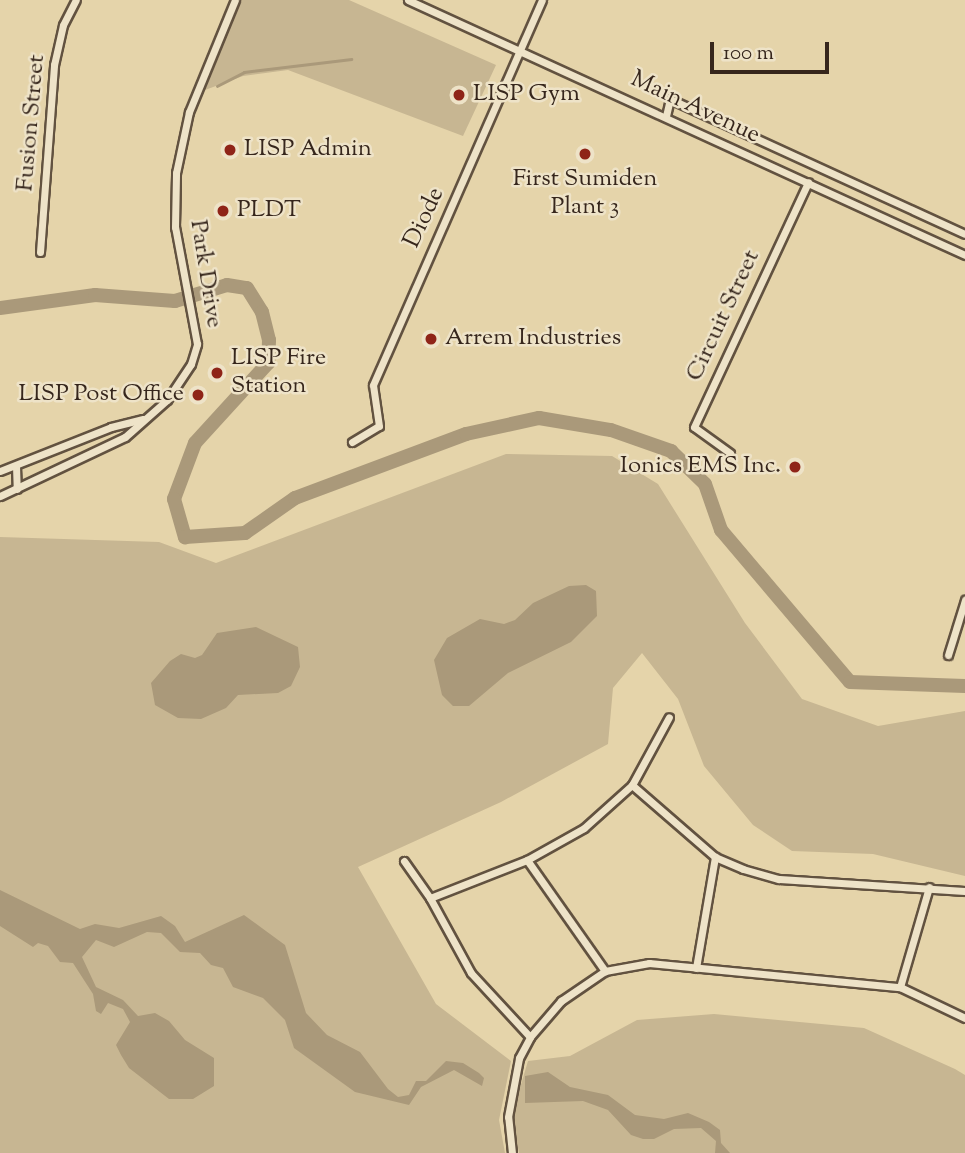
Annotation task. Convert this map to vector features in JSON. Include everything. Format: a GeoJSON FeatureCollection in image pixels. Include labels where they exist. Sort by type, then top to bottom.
{"type":"FeatureCollection","features":[{"type":"Feature","properties":{"kind":"street","name":"Fusion Street"},"geometry":{"type":"LineString","coordinates":[[40,252],[54,65],[63,25],[76,0]]}},
{"type":"Feature","properties":{"kind":"street","name":"Park Drive"},"geometry":{"type":"LineString","coordinates":[[0,496],[103,449],[167,400],[191,364],[197,344],[175,226],[179,150],[207,63],[235,0]]}},
{"type":"Feature","properties":{"kind":"street","name":"Main Avenue"},"geometry":{"type":"LineString","coordinates":[[408,0],[519,48],[965,255]]}},
{"type":"Feature","properties":{"kind":"street","name":"Diode"},"geometry":{"type":"LineString","coordinates":[[352,442],[379,426],[373,385],[542,0]]}},
{"type":"Feature","properties":{"kind":"street"},"geometry":{"type":"LineString","coordinates":[[666,116],[670,99],[965,234]]}},
{"type":"Feature","properties":{"kind":"street","name":"Circuit Street"},"geometry":{"type":"LineString","coordinates":[[730,453],[694,427],[808,182]]}},
{"type":"Feature","properties":{"kind":"street","name":"Park Drive"},"geometry":{"type":"LineString","coordinates":[[0,471],[111,427],[144,419]]}},
{"type":"Feature","properties":{"kind":"street"},"geometry":{"type":"LineString","coordinates":[[16,466],[17,489]]}},
{"type":"Feature","properties":{"kind":"street"},"geometry":{"type":"LineString","coordinates":[[948,655],[965,600]]}},
{"type":"Feature","properties":{"kind":"street"},"geometry":{"type":"LineString","coordinates":[[430,898],[527,860],[584,828],[632,785],[669,717]]}},
{"type":"Feature","properties":{"kind":"street"},"geometry":{"type":"LineString","coordinates":[[632,785],[715,857],[779,879],[965,891]]}},
{"type":"Feature","properties":{"kind":"street"},"geometry":{"type":"LineString","coordinates":[[696,968],[715,857]]}},
{"type":"Feature","properties":{"kind":"street"},"geometry":{"type":"LineString","coordinates":[[527,860],[604,971]]}},
{"type":"Feature","properties":{"kind":"street"},"geometry":{"type":"LineString","coordinates":[[404,861],[430,898],[471,973],[530,1037]]}},
{"type":"Feature","properties":{"kind":"street"},"geometry":{"type":"LineString","coordinates":[[900,987],[929,887]]}},
{"type":"Feature","properties":{"kind":"street"},"geometry":{"type":"LineString","coordinates":[[512,1153],[508,1136],[511,1086],[530,1037],[561,1001],[604,971],[649,963],[900,987],[965,1018]]}},
{"type":"Feature","properties":{"kind":"shaded area"},"geometry":{"type":"Polygon","coordinates":[[[241,0],[349,0],[496,65],[463,136],[288,70],[243,76],[205,90],[241,0]]]}},
{"type":"Feature","properties":{"kind":"shaded area"},"geometry":{"type":"Polygon","coordinates":[[[506,454],[612,456],[658,484],[745,623],[802,699],[878,726],[965,711],[965,876],[873,854],[792,851],[753,825],[704,766],[678,699],[642,653],[613,688],[608,744],[501,802],[358,867],[436,1004],[511,1061],[499,1120],[505,1153],[0,1153],[0,537],[159,542],[216,563],[506,454]]]}},
{"type":"Feature","properties":{"kind":"shaded area"},"geometry":{"type":"Polygon","coordinates":[[[586,585],[596,591],[597,616],[571,642],[508,673],[469,706],[453,706],[442,695],[434,660],[447,638],[480,619],[504,624],[515,620],[533,603],[569,586],[586,585]]]}},
{"type":"Feature","properties":{"kind":"shaded area"},"geometry":{"type":"Polygon","coordinates":[[[256,627],[298,647],[300,667],[291,686],[278,693],[238,695],[226,708],[201,719],[178,718],[155,705],[151,683],[170,661],[181,654],[195,658],[202,655],[217,633],[256,627]]]}},
{"type":"Feature","properties":{"kind":"shaded area"},"geometry":{"type":"Polygon","coordinates":[[[0,890],[80,929],[95,924],[119,928],[161,916],[175,926],[185,942],[244,915],[285,945],[306,1013],[327,1035],[360,1052],[388,1089],[398,1097],[409,1095],[416,1081],[426,1081],[446,1061],[463,1063],[479,1073],[484,1078],[482,1086],[454,1070],[421,1087],[409,1105],[355,1092],[294,1048],[285,1020],[263,998],[233,987],[223,968],[211,965],[200,953],[180,952],[161,933],[147,932],[114,947],[96,940],[82,957],[96,987],[123,1000],[138,1016],[155,1013],[169,1021],[185,1040],[214,1058],[214,1086],[193,1099],[169,1099],[129,1068],[121,1055],[116,1045],[130,1022],[123,1009],[108,1003],[101,1014],[96,1011],[93,994],[73,963],[60,962],[48,946],[38,943],[33,947],[0,926],[0,890]]]}},
{"type":"Feature","properties":{"kind":"shaded area"},"geometry":{"type":"Polygon","coordinates":[[[714,1014],[864,1028],[955,1069],[965,1075],[965,1153],[519,1153],[512,1115],[528,1061],[570,1056],[637,1020],[714,1014]]]}},
{"type":"Feature","properties":{"kind":"shaded area"},"geometry":{"type":"Polygon","coordinates":[[[548,1072],[570,1087],[608,1095],[635,1115],[664,1119],[688,1113],[709,1122],[720,1130],[721,1143],[730,1153],[715,1153],[716,1141],[701,1128],[674,1129],[654,1139],[643,1139],[631,1135],[608,1110],[583,1101],[525,1103],[525,1076],[548,1072]]]}},
{"type":"Feature","properties":{"kind":"waterway"},"geometry":{"type":"LineString","coordinates":[[217,86],[244,72],[351,59]]}},
{"type":"Feature","properties":{"kind":"waterway"},"geometry":{"type":"LineString","coordinates":[[0,308],[95,295],[175,301],[227,285],[247,288],[262,312],[269,340],[268,363],[195,443],[174,499],[185,537],[245,533],[295,498],[466,434],[539,418],[611,430],[671,451],[705,484],[721,530],[850,682],[965,686]]}},
{"type":"Feature","properties":{"kind":"place","name":"LISP Gym"},"geometry":{"type":"Point","coordinates":[459,95]}},
{"type":"Feature","properties":{"kind":"place","name":"LISP Admin"},"geometry":{"type":"Point","coordinates":[230,150]}},
{"type":"Feature","properties":{"kind":"place","name":"First Sumiden Plant 3"},"geometry":{"type":"Point","coordinates":[585,154]}},
{"type":"Feature","properties":{"kind":"place","name":"PLDT"},"geometry":{"type":"Point","coordinates":[223,211]}},
{"type":"Feature","properties":{"kind":"place","name":"Arrem Industries"},"geometry":{"type":"Point","coordinates":[431,339]}},
{"type":"Feature","properties":{"kind":"place","name":"LISP Fire Station"},"geometry":{"type":"Point","coordinates":[217,373]}},
{"type":"Feature","properties":{"kind":"place","name":"LISP Post Office"},"geometry":{"type":"Point","coordinates":[198,395]}},
{"type":"Feature","properties":{"kind":"place","name":"Ionics EMS Inc."},"geometry":{"type":"Point","coordinates":[795,467]}}]}
